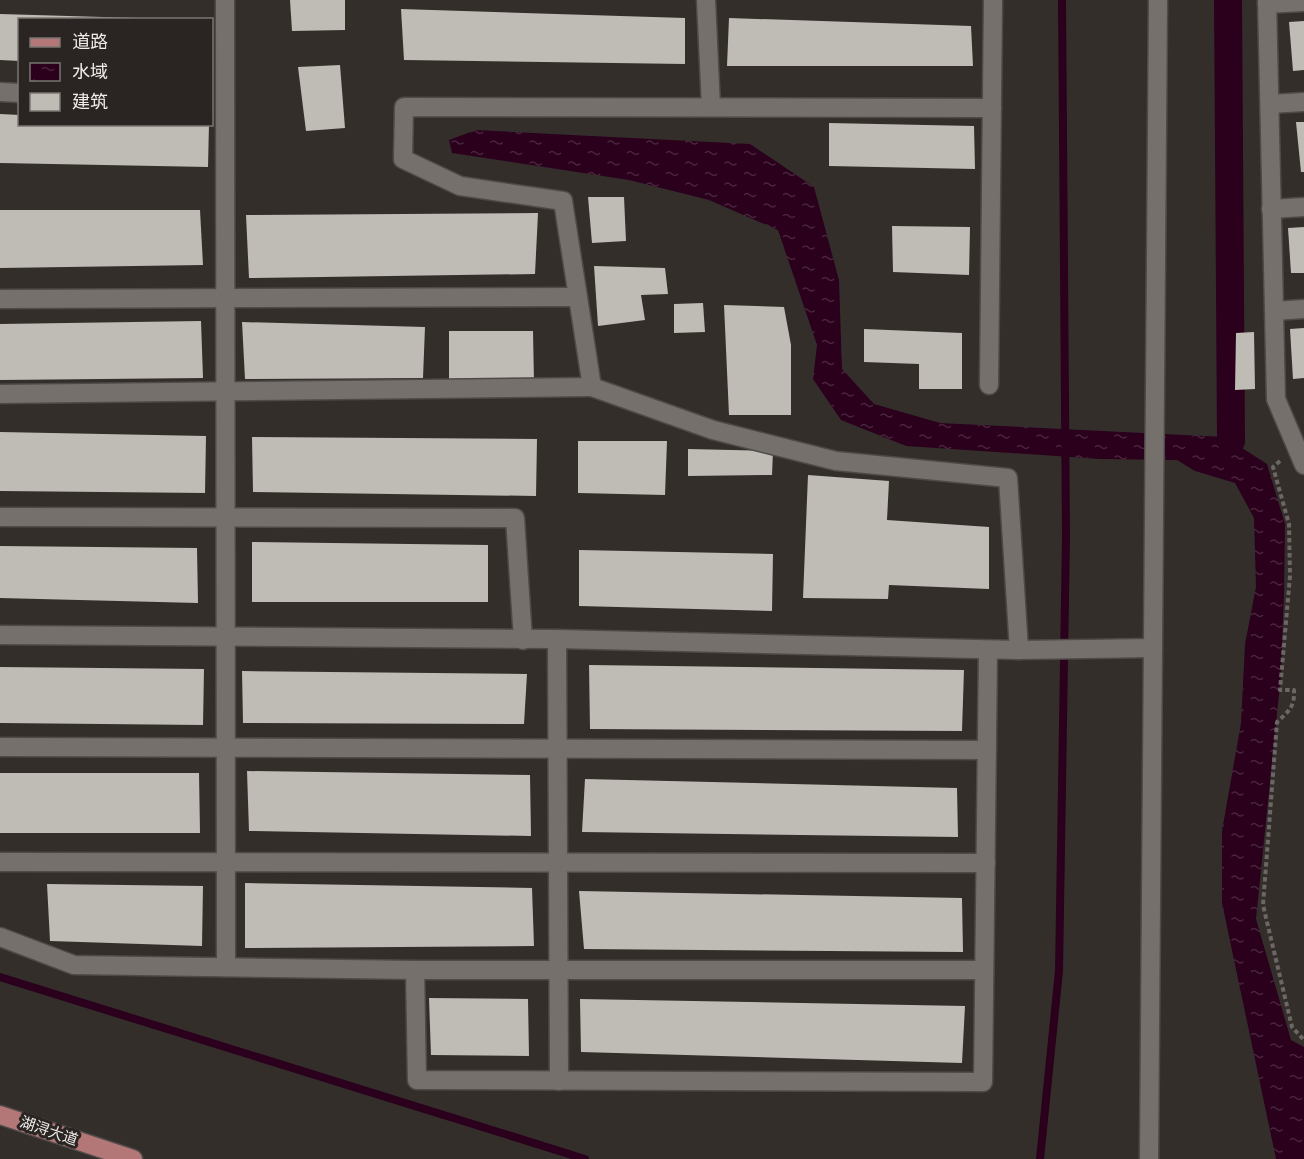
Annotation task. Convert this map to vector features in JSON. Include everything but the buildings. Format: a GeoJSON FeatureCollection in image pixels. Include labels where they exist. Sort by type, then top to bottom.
{"type":"FeatureCollection","features":[{"type":"Feature","properties":{"kind":"main road","name":"湖浔大道"},"geometry":{"type":"LineString","coordinates":[[0,1115],[133,1159]]}},
{"type":"Feature","properties":{"kind":"street"},"geometry":{"type":"LineString","coordinates":[[225,0],[218,88],[225,298],[226,968]]}},
{"type":"Feature","properties":{"kind":"street"},"geometry":{"type":"LineString","coordinates":[[706,0],[711,107]]}},
{"type":"Feature","properties":{"kind":"street"},"geometry":{"type":"LineString","coordinates":[[989,386],[993,0]]}},
{"type":"Feature","properties":{"kind":"street"},"geometry":{"type":"LineString","coordinates":[[1149,1159],[1158,0]]}},
{"type":"Feature","properties":{"kind":"street"},"geometry":{"type":"LineString","coordinates":[[1304,2],[1267,2],[1276,399],[1304,465]]}},
{"type":"Feature","properties":{"kind":"street"},"geometry":{"type":"LineString","coordinates":[[0,92],[18,93]]}},
{"type":"Feature","properties":{"kind":"street"},"geometry":{"type":"LineString","coordinates":[[1270,104],[1304,102]]}},
{"type":"Feature","properties":{"kind":"street"},"geometry":{"type":"LineString","coordinates":[[592,387],[563,201],[460,186],[403,159],[404,107],[992,108]]}},
{"type":"Feature","properties":{"kind":"street"},"geometry":{"type":"LineString","coordinates":[[1272,209],[1304,207]]}},
{"type":"Feature","properties":{"kind":"street"},"geometry":{"type":"LineString","coordinates":[[0,299],[578,297]]}},
{"type":"Feature","properties":{"kind":"street"},"geometry":{"type":"LineString","coordinates":[[1274,311],[1304,309]]}},
{"type":"Feature","properties":{"kind":"street"},"geometry":{"type":"LineString","coordinates":[[0,394],[592,387],[713,430],[836,461],[1008,478],[1019,650]]}},
{"type":"Feature","properties":{"kind":"street"},"geometry":{"type":"LineString","coordinates":[[1285,422],[1304,420]]}},
{"type":"Feature","properties":{"kind":"street"},"geometry":{"type":"LineString","coordinates":[[0,517],[515,518],[523,639]]}},
{"type":"Feature","properties":{"kind":"street"},"geometry":{"type":"LineString","coordinates":[[0,635],[557,639],[988,650],[1153,648]]}},
{"type":"Feature","properties":{"kind":"street"},"geometry":{"type":"LineString","coordinates":[[557,639],[559,1081]]}},
{"type":"Feature","properties":{"kind":"street"},"geometry":{"type":"LineString","coordinates":[[415,970],[417,1080],[983,1082],[988,650]]}},
{"type":"Feature","properties":{"kind":"street"},"geometry":{"type":"LineString","coordinates":[[0,747],[987,750]]}},
{"type":"Feature","properties":{"kind":"street"},"geometry":{"type":"LineString","coordinates":[[0,862],[986,863]]}},
{"type":"Feature","properties":{"kind":"street"},"geometry":{"type":"LineString","coordinates":[[0,937],[74,965],[415,970],[984,970]]}},
{"type":"Feature","properties":{"kind":"path"},"geometry":{"type":"LineString","coordinates":[[1287,456],[1273,467],[1289,524],[1290,576],[1280,690],[1294,690],[1294,697],[1292,710],[1277,722],[1263,905],[1292,1027],[1304,1040]]}},
{"type":"Feature","properties":{"kind":"water"},"geometry":{"type":"Polygon","coordinates":[[[476,130],[750,144],[814,187],[839,280],[842,369],[874,404],[940,423],[1225,437],[1267,464],[1285,524],[1284,594],[1281,675],[1256,919],[1291,1040],[1304,1047],[1304,1159],[1276,1159],[1222,903],[1222,831],[1241,723],[1245,644],[1256,587],[1254,518],[1235,483],[1195,471],[1177,460],[1100,459],[906,446],[841,420],[813,379],[817,345],[778,230],[709,200],[629,180],[452,153],[449,140],[476,130]]]}},
{"type":"Feature","properties":{"kind":"waterway"},"geometry":{"type":"LineString","coordinates":[[1040,1159],[1059,971],[1066,537],[1062,0]]}},
{"type":"Feature","properties":{"kind":"waterway"},"geometry":{"type":"LineString","coordinates":[[1228,0],[1231,441]]}},
{"type":"Feature","properties":{"kind":"waterway"},"geometry":{"type":"LineString","coordinates":[[0,977],[585,1159]]}}]}
